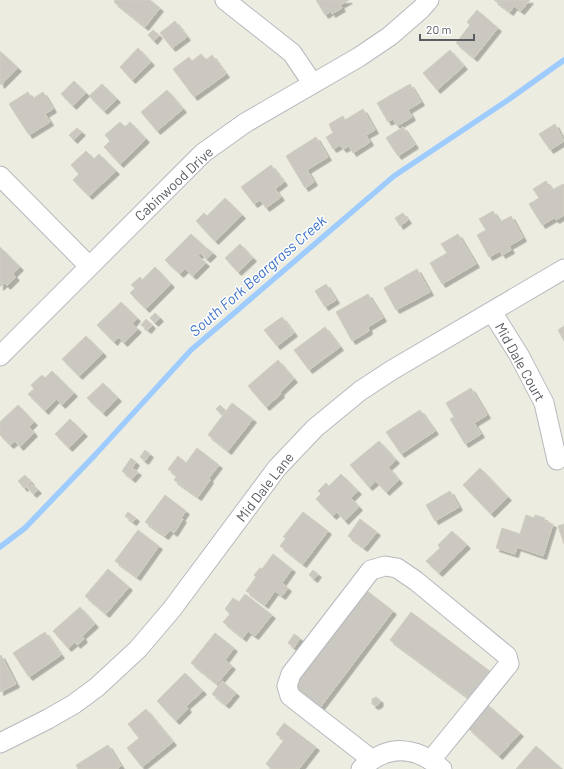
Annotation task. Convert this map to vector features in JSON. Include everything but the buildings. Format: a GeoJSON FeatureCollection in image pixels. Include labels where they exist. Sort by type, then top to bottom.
{"type":"FeatureCollection","features":[{"type":"Feature","properties":{"kind":"street"},"geometry":{"type":"LineString","coordinates":[[226,0],[292,53],[313,84]]}},
{"type":"Feature","properties":{"kind":"street","name":"Cabinwood Drive"},"geometry":{"type":"LineString","coordinates":[[0,356],[203,153],[245,123],[359,57],[390,36],[429,0]]}},
{"type":"Feature","properties":{"kind":"street"},"geometry":{"type":"LineString","coordinates":[[0,176],[89,266]]}},
{"type":"Feature","properties":{"kind":"street","name":"Mid Dale Lane"},"geometry":{"type":"LineString","coordinates":[[0,742],[48,719],[74,704],[96,687],[138,649],[172,608],[277,468],[314,428],[360,391],[392,370],[564,269]]}},
{"type":"Feature","properties":{"kind":"street","name":"Mid Dale Court"},"geometry":{"type":"LineString","coordinates":[[492,312],[520,355],[544,403],[557,460]]}},
{"type":"Feature","properties":{"kind":"street"},"geometry":{"type":"LineString","coordinates":[[386,566],[397,568],[416,581],[507,656],[509,664],[437,764],[423,755],[399,750],[382,754],[366,764],[290,696],[287,686],[291,674],[371,570],[386,566]]}},
{"type":"Feature","properties":{"kind":"waterway","name":"South Fork Beargrass Creek"},"geometry":{"type":"LineString","coordinates":[[0,547],[25,528],[95,455],[191,350],[394,176],[508,100],[564,60]]}}]}
